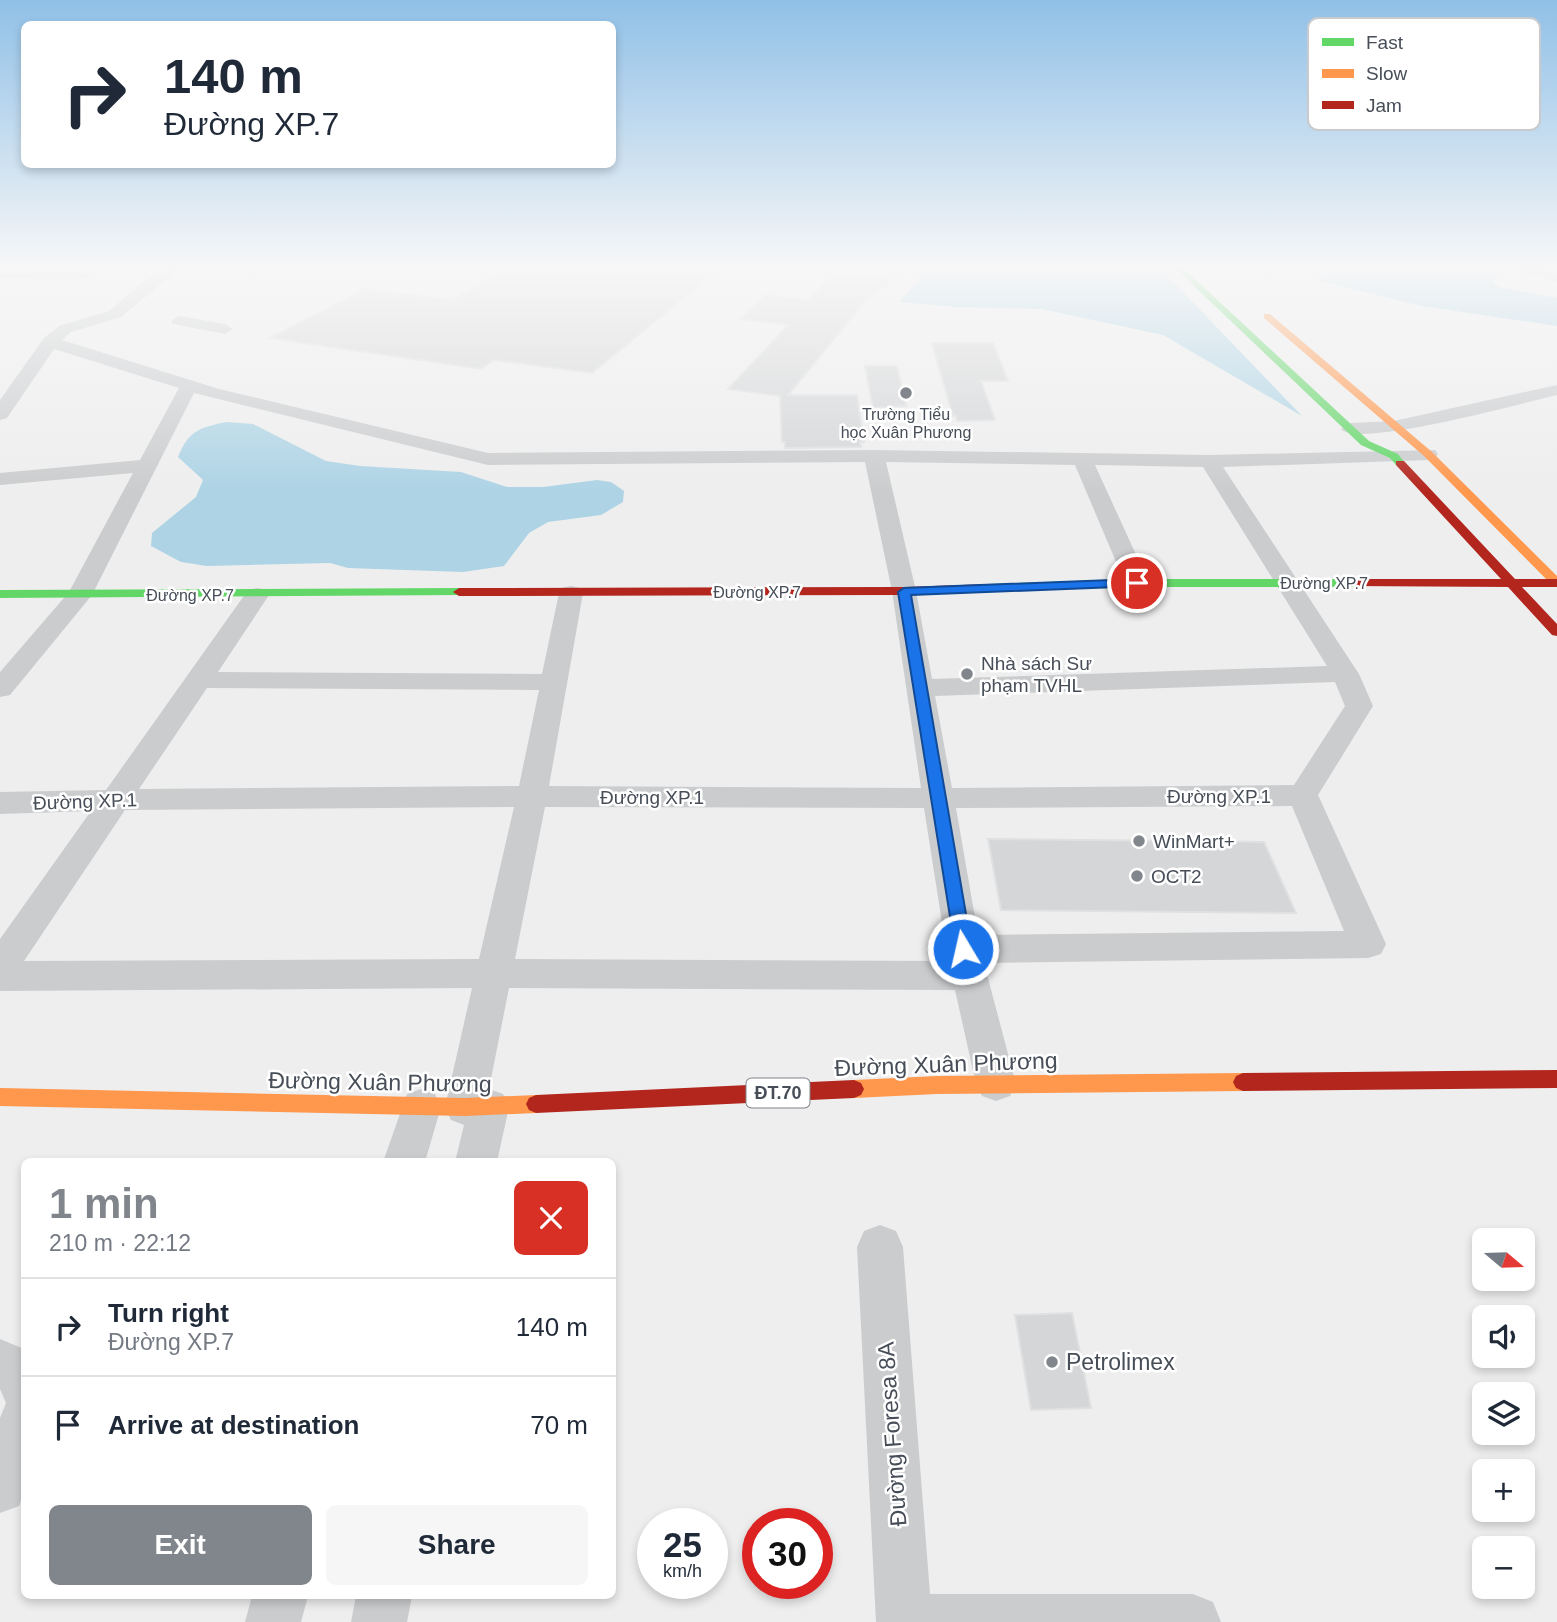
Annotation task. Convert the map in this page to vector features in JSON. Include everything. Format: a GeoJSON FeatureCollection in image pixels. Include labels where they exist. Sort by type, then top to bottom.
{"type":"FeatureCollection","features":[{"type":"Feature","properties":{"kind":"street"},"geometry":{"type":"LineString","coordinates":[[0,414],[50,342],[189,386],[488,459],[874,456],[1209,461],[1428,454]]}},
{"type":"Feature","properties":{"kind":"street"},"geometry":{"type":"LineString","coordinates":[[1258,342],[1365,443],[1394,456],[1557,632]]}},
{"type":"Feature","properties":{"kind":"street"},"geometry":{"type":"LineString","coordinates":[[1296,342],[1428,454],[1557,583]]}},
{"type":"Feature","properties":{"kind":"street"},"geometry":{"type":"LineString","coordinates":[[0,690],[80,596],[189,386]]}},
{"type":"Feature","properties":{"kind":"street"},"geometry":{"type":"LineString","coordinates":[[1351,429],[1394,427],[1557,390]]}},
{"type":"Feature","properties":{"kind":"street"},"geometry":{"type":"LineString","coordinates":[[874,456],[904,592],[966,963],[996,1084]]}},
{"type":"Feature","properties":{"kind":"street"},"geometry":{"type":"LineString","coordinates":[[1083,461],[1137,583]]}},
{"type":"Feature","properties":{"kind":"street"},"geometry":{"type":"LineString","coordinates":[[0,976],[495,973],[966,963],[1368,944],[1303,795],[1359,706],[1345,674],[1209,461]]}},
{"type":"Feature","properties":{"kind":"street"},"geometry":{"type":"LineString","coordinates":[[0,479],[148,466]]}},
{"type":"Feature","properties":{"kind":"street","name":"Đường XP.7"},"geometry":{"type":"LineString","coordinates":[[0,594],[80,596],[904,592],[1137,583],[1557,583]]}},
{"type":"Feature","properties":{"kind":"street"},"geometry":{"type":"LineString","coordinates":[[476,1158],[477,1107],[495,973],[571,593]]}},
{"type":"Feature","properties":{"kind":"street"},"geometry":{"type":"LineString","coordinates":[[0,967],[257,595]]}},
{"type":"Feature","properties":{"kind":"street"},"geometry":{"type":"LineString","coordinates":[[920,688],[1345,674]]}},
{"type":"Feature","properties":{"kind":"street"},"geometry":{"type":"LineString","coordinates":[[198,680],[554,682]]}},
{"type":"Feature","properties":{"kind":"street","name":"Đường XP.1"},"geometry":{"type":"LineString","coordinates":[[0,803],[116,799],[1303,795]]}},
{"type":"Feature","properties":{"kind":"street","name":"Đường Xuân Phương"},"geometry":{"type":"LineString","coordinates":[[0,1097],[477,1107],[996,1084],[1557,1079]]}},
{"type":"Feature","properties":{"kind":"street"},"geometry":{"type":"LineString","coordinates":[[405,1158],[421,1107]]}},
{"type":"Feature","properties":{"kind":"street","name":"Đường Foresa 8A"},"geometry":{"type":"LineString","coordinates":[[880,1247],[904,1622]]}},
{"type":"Feature","properties":{"kind":"street"},"geometry":{"type":"LineString","coordinates":[[0,1363],[21,1374]]}},
{"type":"Feature","properties":{"kind":"street"},"geometry":{"type":"LineString","coordinates":[[0,1487],[21,1441]]}},
{"type":"Feature","properties":{"kind":"street"},"geometry":{"type":"LineString","coordinates":[[273,1622],[279,1599]]}},
{"type":"Feature","properties":{"kind":"street"},"geometry":{"type":"LineString","coordinates":[[379,1622],[383,1599]]}},
{"type":"Feature","properties":{"kind":"street"},"geometry":{"type":"LineString","coordinates":[[930,1622],[1193,1622]]}},
{"type":"Feature","properties":{"kind":"water"},"geometry":{"type":"Polygon","coordinates":[[[1174,342],[1231,342],[1302,416],[1174,342]]]}},
{"type":"Feature","properties":{"kind":"water"},"geometry":{"type":"Polygon","coordinates":[[[226,422],[253,424],[326,461],[360,466],[461,472],[507,487],[543,487],[597,480],[611,482],[624,491],[623,502],[601,515],[548,522],[529,533],[504,566],[463,572],[348,568],[330,563],[207,566],[181,562],[151,546],[152,533],[196,497],[203,480],[178,457],[186,441],[202,429],[226,422]]]}},
{"type":"Feature","properties":{"kind":"building"},"geometry":{"type":"Polygon","coordinates":[[[295,342],[631,342],[592,373],[494,360],[481,369],[295,342]]]}},
{"type":"Feature","properties":{"kind":"building"},"geometry":{"type":"Polygon","coordinates":[[[772,342],[832,342],[788,395],[857,395],[864,442],[860,442],[861,447],[785,448],[785,442],[782,442],[780,396],[728,389],[772,342]]]}},
{"type":"Feature","properties":{"kind":"building"},"geometry":{"type":"Polygon","coordinates":[[[932,343],[993,343],[1008,381],[981,381],[995,420],[957,421],[956,416],[953,416],[932,343]]]}},
{"type":"Feature","properties":{"kind":"building"},"geometry":{"type":"Polygon","coordinates":[[[865,366],[897,366],[906,406],[873,408],[865,366]]]}},
{"type":"Feature","properties":{"kind":"building","name":"OCT2"},"geometry":{"type":"Polygon","coordinates":[[[988,839],[1264,842],[1296,913],[1001,910],[988,839]]]}},
{"type":"Feature","properties":{"kind":"building","name":"Petrolimex"},"geometry":{"type":"Polygon","coordinates":[[[1072,1313],[1091,1408],[1031,1410],[1015,1315],[1072,1313]]]}},
{"type":"Feature","properties":{"kind":"traffic: fast"},"geometry":{"type":"LineString","coordinates":[[1257,342],[1365,443],[1394,456],[1400,463]]}},
{"type":"Feature","properties":{"kind":"traffic: fast"},"geometry":{"type":"LineString","coordinates":[[989,588],[1137,583],[1354,583]]}},
{"type":"Feature","properties":{"kind":"traffic: fast"},"geometry":{"type":"LineString","coordinates":[[0,594],[459,592]]}},
{"type":"Feature","properties":{"kind":"traffic: slow"},"geometry":{"type":"LineString","coordinates":[[1297,342],[1428,454],[1557,583]]}},
{"type":"Feature","properties":{"kind":"traffic: slow"},"geometry":{"type":"LineString","coordinates":[[854,1089],[937,1085],[1243,1082]]}},
{"type":"Feature","properties":{"kind":"traffic: slow"},"geometry":{"type":"LineString","coordinates":[[0,1097],[465,1107],[536,1104]]}},
{"type":"Feature","properties":{"kind":"traffic: jam"},"geometry":{"type":"LineString","coordinates":[[1400,463],[1557,632]]}},
{"type":"Feature","properties":{"kind":"traffic: jam"},"geometry":{"type":"LineString","coordinates":[[1354,583],[1557,583]]}},
{"type":"Feature","properties":{"kind":"traffic: jam"},"geometry":{"type":"LineString","coordinates":[[459,592],[904,591],[989,588]]}},
{"type":"Feature","properties":{"kind":"traffic: jam"},"geometry":{"type":"LineString","coordinates":[[1243,1082],[1557,1079]]}},
{"type":"Feature","properties":{"kind":"traffic: jam"},"geometry":{"type":"LineString","coordinates":[[536,1104],[854,1089]]}},
{"type":"Feature","properties":{"kind":"place","name":"Trường Tiểu học Xuân Phương"},"geometry":{"type":"Point","coordinates":[906,393]}},
{"type":"Feature","properties":{"kind":"place","name":"Nhà sách Sư phạm TVHL"},"geometry":{"type":"Point","coordinates":[967,674]}},
{"type":"Feature","properties":{"kind":"place","name":"WinMart+"},"geometry":{"type":"Point","coordinates":[1139,841]}},
{"type":"Feature","properties":{"kind":"place","name":"OCT2"},"geometry":{"type":"Point","coordinates":[1137,876]}},
{"type":"Feature","properties":{"kind":"place","name":"Petrolimex"},"geometry":{"type":"Point","coordinates":[1052,1362]}},
{"type":"Feature","properties":{"kind":"route"},"geometry":{"type":"LineString","coordinates":[[963,949],[904,592],[1137,583]]}}]}
